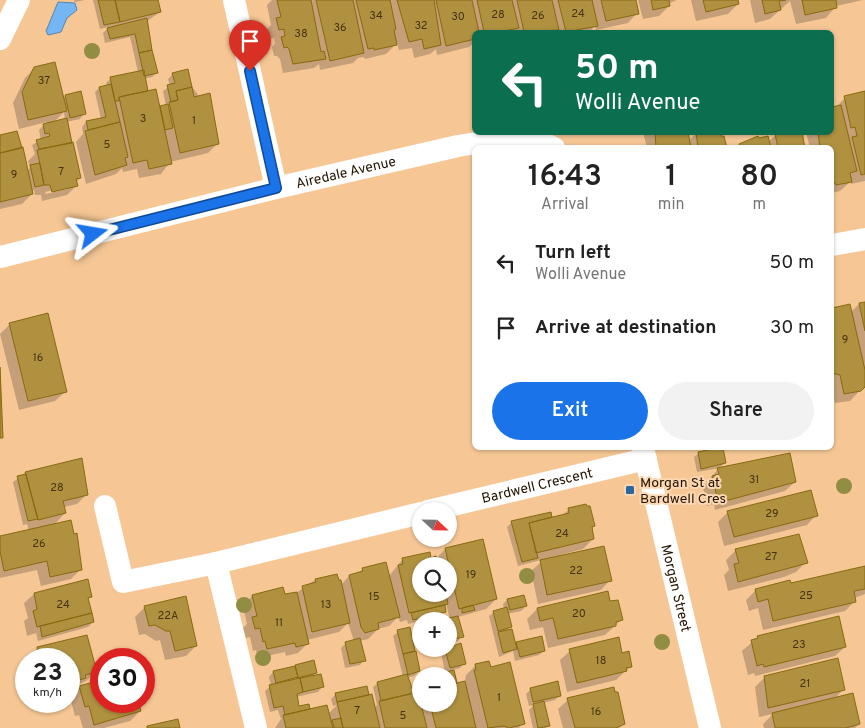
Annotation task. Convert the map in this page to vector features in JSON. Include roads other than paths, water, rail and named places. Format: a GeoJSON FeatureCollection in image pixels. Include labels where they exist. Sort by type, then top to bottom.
{"type":"FeatureCollection","features":[{"type":"Feature","properties":{"kind":"street"},"geometry":{"type":"LineString","coordinates":[[0,39],[19,0]]}},
{"type":"Feature","properties":{"kind":"street"},"geometry":{"type":"LineString","coordinates":[[234,0],[276,188]]}},
{"type":"Feature","properties":{"kind":"street","name":"Airedale Avenue"},"geometry":{"type":"LineString","coordinates":[[0,257],[276,188],[458,146],[514,137],[533,138],[548,145]]}},
{"type":"Feature","properties":{"kind":"street"},"geometry":{"type":"LineString","coordinates":[[834,245],[865,239]]}},
{"type":"Feature","properties":{"kind":"street","name":"Bardwell Crescent"},"geometry":{"type":"LineString","coordinates":[[458,503],[644,453]]}},
{"type":"Feature","properties":{"kind":"street","name":"Morgan Street"},"geometry":{"type":"LineString","coordinates":[[644,453],[710,728]]}},
{"type":"Feature","properties":{"kind":"street"},"geometry":{"type":"LineString","coordinates":[[105,506],[123,582],[216,563],[412,515]]}},
{"type":"Feature","properties":{"kind":"street"},"geometry":{"type":"LineString","coordinates":[[216,563],[256,728]]}},
{"type":"Feature","properties":{"kind":"water"},"geometry":{"type":"Polygon","coordinates":[[[58,2],[75,3],[77,10],[67,18],[61,32],[48,35],[46,31],[58,2]]]}},
{"type":"Feature","properties":{"kind":"place","name":"Morgan St at Bardwell Cres"},"geometry":{"type":"Point","coordinates":[630,490]}}]}
